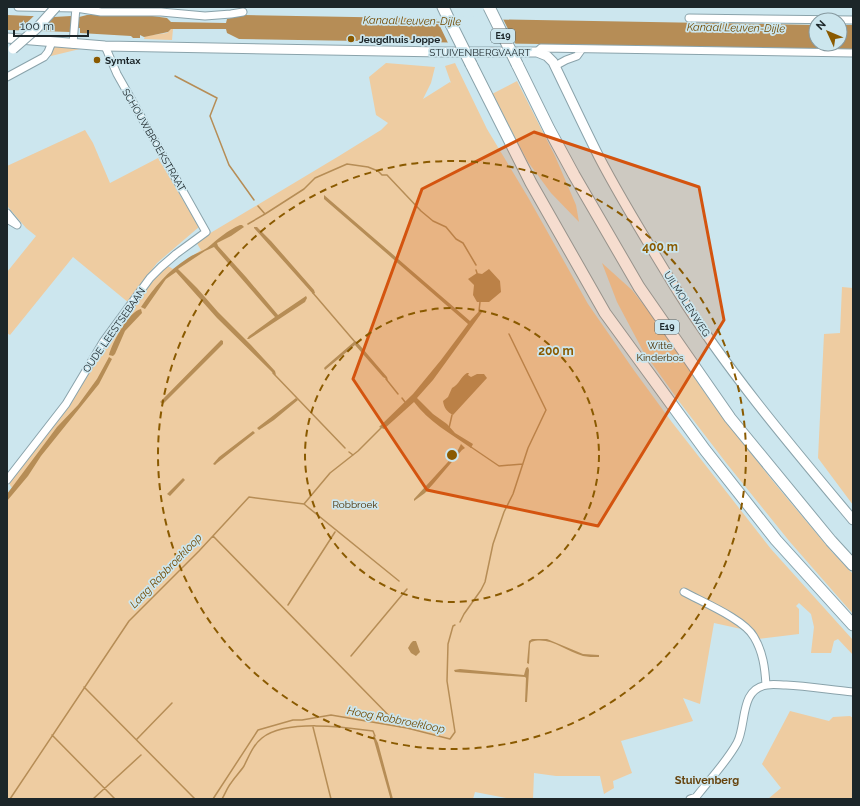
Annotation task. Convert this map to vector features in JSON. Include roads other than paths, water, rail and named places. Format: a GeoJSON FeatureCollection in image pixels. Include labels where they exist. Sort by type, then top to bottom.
{"type":"FeatureCollection","features":[{"type":"Feature","properties":{"kind":"highway"},"geometry":{"type":"LineString","coordinates":[[443,7],[530,183],[605,313],[705,450],[776,540],[853,624]]}},
{"type":"Feature","properties":{"kind":"highway","name":"E19"},"geometry":{"type":"LineString","coordinates":[[489,7],[574,175],[639,286],[730,418],[831,541],[853,565]]}},
{"type":"Feature","properties":{"kind":"main road"},"geometry":{"type":"LineString","coordinates":[[9,49],[49,7]]}},
{"type":"Feature","properties":{"kind":"main road"},"geometry":{"type":"LineString","coordinates":[[9,49],[37,28],[56,7]]}},
{"type":"Feature","properties":{"kind":"main road","name":"STUIVENBERGVAART"},"geometry":{"type":"LineString","coordinates":[[7,38],[105,46],[443,52],[537,52]]}},
{"type":"Feature","properties":{"kind":"main road","name":"UILMOLENWEG"},"geometry":{"type":"LineString","coordinates":[[537,52],[547,56],[555,66],[610,177],[679,293],[714,344],[762,409],[853,520]]}},
{"type":"Feature","properties":{"kind":"street"},"geometry":{"type":"LineString","coordinates":[[18,7],[76,9],[101,12],[161,12],[205,16],[243,12]]}},
{"type":"Feature","properties":{"kind":"street"},"geometry":{"type":"LineString","coordinates":[[73,44],[76,9]]}},
{"type":"Feature","properties":{"kind":"street"},"geometry":{"type":"LineString","coordinates":[[689,18],[853,20]]}},
{"type":"Feature","properties":{"kind":"street"},"geometry":{"type":"LineString","coordinates":[[7,77],[44,57],[52,42]]}},
{"type":"Feature","properties":{"kind":"street","name":"SCHOUWBROEKSTRAAT"},"geometry":{"type":"LineString","coordinates":[[105,46],[116,74],[206,232]]}},
{"type":"Feature","properties":{"kind":"street","name":"STUIVENBERGVAART"},"geometry":{"type":"LineString","coordinates":[[537,52],[541,48],[853,53]]}},
{"type":"Feature","properties":{"kind":"street"},"geometry":{"type":"LineString","coordinates":[[555,66],[577,56],[582,49]]}},
{"type":"Feature","properties":{"kind":"street"},"geometry":{"type":"LineString","coordinates":[[7,213],[17,225],[7,219]]}},
{"type":"Feature","properties":{"kind":"street","name":"OUDE LEESTSEBAAN"},"geometry":{"type":"LineString","coordinates":[[7,480],[66,404],[103,342],[150,278],[171,258],[206,232]]}},
{"type":"Feature","properties":{"kind":"street"},"geometry":{"type":"LineString","coordinates":[[684,592],[734,619],[754,636],[764,660],[766,685]]}},
{"type":"Feature","properties":{"kind":"street"},"geometry":{"type":"LineString","coordinates":[[690,799],[700,792],[737,742],[741,731],[746,703],[757,690],[766,685],[794,685],[853,692]]}},
{"type":"Feature","properties":{"kind":"water","name":"Kanaal Leuven-Dijle"},"geometry":{"type":"Polygon","coordinates":[[[145,14],[167,18],[171,22],[226,23],[227,19],[243,15],[808,25],[808,48],[239,39],[227,33],[226,29],[171,29],[168,32],[144,37],[140,35],[140,38],[133,38],[131,36],[80,33],[80,28],[71,28],[70,32],[7,30],[7,15],[54,17],[71,16],[72,21],[78,21],[79,17],[87,15],[145,14]]]}},
{"type":"Feature","properties":{"kind":"water"},"geometry":{"type":"Polygon","coordinates":[[[848,25],[853,25],[853,49],[848,49],[848,25]]]}},
{"type":"Feature","properties":{"kind":"water"},"geometry":{"type":"Polygon","coordinates":[[[324,195],[470,321],[480,310],[483,311],[433,380],[417,398],[433,414],[447,424],[455,433],[473,444],[471,448],[433,421],[414,402],[384,429],[379,427],[413,394],[468,324],[324,199],[324,195]]]}},
{"type":"Feature","properties":{"kind":"water"},"geometry":{"type":"Polygon","coordinates":[[[240,225],[244,227],[217,243],[218,246],[278,315],[306,296],[307,298],[305,302],[247,339],[275,317],[214,247],[205,251],[178,269],[251,345],[275,371],[276,375],[217,318],[176,272],[166,279],[145,309],[141,307],[156,286],[174,269],[188,258],[207,248],[227,232],[240,225]]]}},
{"type":"Feature","properties":{"kind":"water"},"geometry":{"type":"Polygon","coordinates":[[[254,227],[257,227],[271,241],[315,293],[313,294],[254,227]]]}},
{"type":"Feature","properties":{"kind":"water"},"geometry":{"type":"Polygon","coordinates":[[[489,269],[500,281],[501,292],[489,302],[477,302],[473,295],[474,285],[468,279],[477,273],[482,274],[489,269]]]}},
{"type":"Feature","properties":{"kind":"water"},"geometry":{"type":"Polygon","coordinates":[[[141,309],[142,313],[125,331],[115,354],[113,356],[109,355],[117,336],[126,321],[136,311],[141,309]]]}},
{"type":"Feature","properties":{"kind":"water"},"geometry":{"type":"Polygon","coordinates":[[[221,340],[223,341],[223,344],[163,404],[160,402],[221,340]]]}},
{"type":"Feature","properties":{"kind":"water"},"geometry":{"type":"Polygon","coordinates":[[[355,341],[388,380],[383,377],[355,345],[325,370],[324,368],[326,366],[355,341]]]}},
{"type":"Feature","properties":{"kind":"water"},"geometry":{"type":"Polygon","coordinates":[[[109,357],[112,359],[99,384],[7,501],[7,494],[57,427],[78,405],[97,379],[109,357]]]}},
{"type":"Feature","properties":{"kind":"water"},"geometry":{"type":"Polygon","coordinates":[[[467,373],[469,373],[468,375],[471,377],[477,374],[484,374],[487,378],[453,415],[446,410],[443,401],[448,397],[452,388],[467,373]]]}},
{"type":"Feature","properties":{"kind":"water"},"geometry":{"type":"Polygon","coordinates":[[[296,398],[298,400],[274,420],[259,430],[257,428],[296,398]]]}},
{"type":"Feature","properties":{"kind":"water"},"geometry":{"type":"Polygon","coordinates":[[[253,431],[255,433],[215,465],[213,464],[219,457],[253,431]]]}},
{"type":"Feature","properties":{"kind":"water"},"geometry":{"type":"Polygon","coordinates":[[[461,444],[465,448],[425,493],[414,501],[414,499],[457,452],[461,444]]]}},
{"type":"Feature","properties":{"kind":"water"},"geometry":{"type":"Polygon","coordinates":[[[183,478],[185,480],[170,496],[167,494],[183,478]]]}},
{"type":"Feature","properties":{"kind":"water"},"geometry":{"type":"Polygon","coordinates":[[[532,639],[547,639],[583,654],[599,655],[599,657],[583,656],[551,642],[538,641],[531,642],[530,644],[529,664],[527,663],[529,641],[532,639]]]}},
{"type":"Feature","properties":{"kind":"water"},"geometry":{"type":"Polygon","coordinates":[[[413,641],[416,641],[420,652],[416,656],[411,653],[408,648],[413,641]]]}},
{"type":"Feature","properties":{"kind":"water"},"geometry":{"type":"Polygon","coordinates":[[[528,667],[527,702],[525,702],[525,677],[455,672],[454,670],[460,669],[524,675],[526,668],[528,667]]]}},
{"type":"Feature","properties":{"kind":"water"},"geometry":{"type":"Polygon","coordinates":[[[374,735],[378,743],[393,799],[390,799],[373,737],[374,735]]]}},
{"type":"Feature","properties":{"kind":"waterway"},"geometry":{"type":"LineString","coordinates":[[175,76],[217,98],[210,116],[229,165],[254,200]]}},
{"type":"Feature","properties":{"kind":"waterway"},"geometry":{"type":"LineString","coordinates":[[258,206],[265,214],[304,189],[315,178],[347,164],[368,167],[378,171],[382,175],[387,175],[421,211],[433,221],[446,227],[456,239],[463,243],[476,265]]}},
{"type":"Feature","properties":{"kind":"waterway"},"geometry":{"type":"LineString","coordinates":[[248,224],[265,214]]}},
{"type":"Feature","properties":{"kind":"waterway"},"geometry":{"type":"LineString","coordinates":[[313,293],[355,342]]}},
{"type":"Feature","properties":{"kind":"waterway"},"geometry":{"type":"LineString","coordinates":[[479,311],[480,302]]}},
{"type":"Feature","properties":{"kind":"waterway","name":"Hoog Robbroekloop"},"geometry":{"type":"LineString","coordinates":[[460,622],[485,582],[493,544],[504,512],[513,494],[528,448],[546,410],[509,334]]}},
{"type":"Feature","properties":{"kind":"waterway"},"geometry":{"type":"LineString","coordinates":[[273,373],[345,448]]}},
{"type":"Feature","properties":{"kind":"waterway"},"geometry":{"type":"LineString","coordinates":[[386,379],[398,394]]}},
{"type":"Feature","properties":{"kind":"waterway"},"geometry":{"type":"LineString","coordinates":[[402,398],[405,402]]}},
{"type":"Feature","properties":{"kind":"waterway","name":"Hoog Robbroekloop"},"geometry":{"type":"LineString","coordinates":[[449,428],[452,415]]}},
{"type":"Feature","properties":{"kind":"waterway","name":"Laag Robbroekloop"},"geometry":{"type":"LineString","coordinates":[[10,799],[129,621],[199,551],[249,497],[304,504],[330,473],[358,451],[381,428]]}},
{"type":"Feature","properties":{"kind":"waterway","name":"Hoog Robbroekloop"},"geometry":{"type":"LineString","coordinates":[[471,447],[499,466],[523,464]]}},
{"type":"Feature","properties":{"kind":"waterway","name":"Laag Robbroekloop"},"geometry":{"type":"LineString","coordinates":[[349,452],[353,455]]}},
{"type":"Feature","properties":{"kind":"waterway"},"geometry":{"type":"LineString","coordinates":[[304,504],[399,581]]}},
{"type":"Feature","properties":{"kind":"waterway"},"geometry":{"type":"LineString","coordinates":[[288,605],[335,532]]}},
{"type":"Feature","properties":{"kind":"waterway"},"geometry":{"type":"LineString","coordinates":[[213,536],[400,727]]}},
{"type":"Feature","properties":{"kind":"waterway"},"geometry":{"type":"LineString","coordinates":[[351,656],[407,589]]}},
{"type":"Feature","properties":{"kind":"waterway","name":"Hoog Robbroekloop"},"geometry":{"type":"LineString","coordinates":[[213,799],[258,730],[293,720],[331,715],[407,728],[450,739],[455,732],[447,681],[448,644],[453,626],[455,625]]}},
{"type":"Feature","properties":{"kind":"waterway"},"geometry":{"type":"LineString","coordinates":[[84,687],[195,799]]}},
{"type":"Feature","properties":{"kind":"waterway"},"geometry":{"type":"LineString","coordinates":[[137,739],[172,703]]}},
{"type":"Feature","properties":{"kind":"waterway","name":"Hoog Robbroekloop"},"geometry":{"type":"LineString","coordinates":[[222,799],[244,766],[256,744],[262,738],[273,732],[300,726],[332,726],[373,731],[375,736]]}},
{"type":"Feature","properties":{"kind":"waterway"},"geometry":{"type":"LineString","coordinates":[[313,727],[331,799]]}},
{"type":"Feature","properties":{"kind":"waterway"},"geometry":{"type":"LineString","coordinates":[[52,735],[115,799]]}},
{"type":"Feature","properties":{"kind":"waterway"},"geometry":{"type":"LineString","coordinates":[[93,799],[141,755]]}},
{"type":"Feature","properties":{"kind":"place","name":"Jeugdhuis Joppe"},"geometry":{"type":"Point","coordinates":[351,39]}},
{"type":"Feature","properties":{"kind":"place","name":"Symtax"},"geometry":{"type":"Point","coordinates":[97,60]}},
{"type":"Feature","properties":{"kind":"district","name":"Stuivenberg"},"geometry":{"type":"Point","coordinates":[707,780]}},
{"type":"Feature","properties":{"kind":"park label","name":"Witte Kinderbos"},"geometry":{"type":"Point","coordinates":[660,350]}},
{"type":"Feature","properties":{"kind":"park label","name":"Robbroek"},"geometry":{"type":"Point","coordinates":[355,504]}}]}
